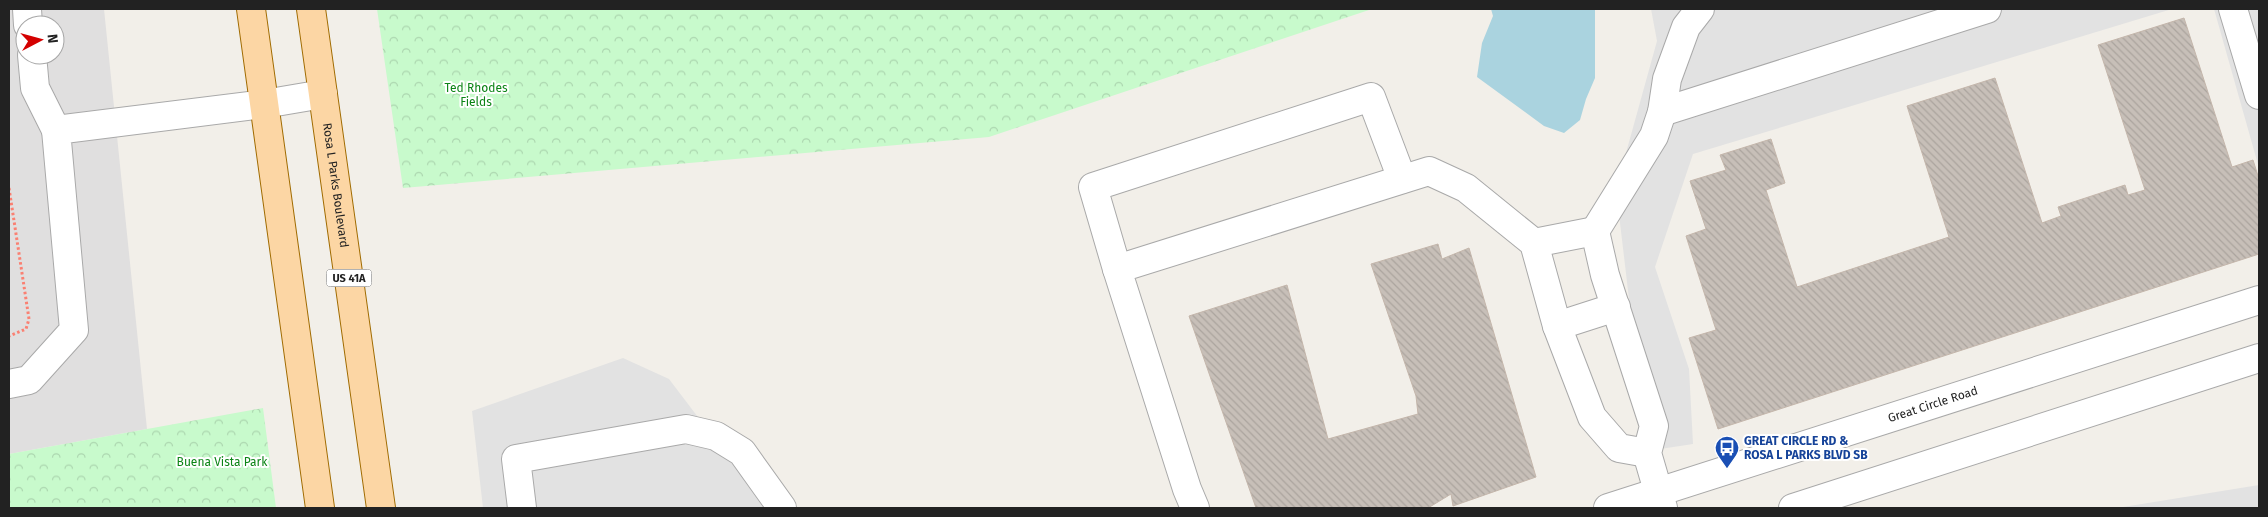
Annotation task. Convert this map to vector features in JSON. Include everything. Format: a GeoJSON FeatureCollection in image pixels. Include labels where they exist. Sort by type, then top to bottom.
{"type":"FeatureCollection","features":[{"type":"Feature","properties":{"kind":"main road"},"geometry":{"type":"LineString","coordinates":[[251,9],[320,508]]}},
{"type":"Feature","properties":{"kind":"main road","name":"Rosa L Parks Boulevard"},"geometry":{"type":"LineString","coordinates":[[311,9],[381,508]]}},
{"type":"Feature","properties":{"kind":"street"},"geometry":{"type":"LineString","coordinates":[[1661,500],[1647,453],[1654,426],[1605,275],[1595,231],[1654,136],[1662,112],[1668,79],[1686,27],[1700,9]]}},
{"type":"Feature","properties":{"kind":"street"},"geometry":{"type":"LineString","coordinates":[[1662,112],[1988,9]]}},
{"type":"Feature","properties":{"kind":"street"},"geometry":{"type":"LineString","coordinates":[[2233,9],[2259,95]]}},
{"type":"Feature","properties":{"kind":"street"},"geometry":{"type":"LineString","coordinates":[[9,384],[29,380],[74,330],[56,130],[35,88],[33,65]]}},
{"type":"Feature","properties":{"kind":"street"},"geometry":{"type":"LineString","coordinates":[[56,130],[264,104],[323,94]]}},
{"type":"Feature","properties":{"kind":"street"},"geometry":{"type":"LineString","coordinates":[[1195,508],[1184,480],[1093,187],[1372,97],[1402,179]]}},
{"type":"Feature","properties":{"kind":"street"},"geometry":{"type":"LineString","coordinates":[[1117,269],[1428,171],[1466,188],[1534,243],[1557,326],[1592,417],[1619,448],[1647,453]]}},
{"type":"Feature","properties":{"kind":"street"},"geometry":{"type":"LineString","coordinates":[[1534,243],[1595,231]]}},
{"type":"Feature","properties":{"kind":"street","name":"Great Circle Road"},"geometry":{"type":"LineString","coordinates":[[1608,508],[1661,500],[2259,300]]}},
{"type":"Feature","properties":{"kind":"street"},"geometry":{"type":"LineString","coordinates":[[1557,326],[1616,307]]}},
{"type":"Feature","properties":{"kind":"street"},"geometry":{"type":"LineString","coordinates":[[1793,508],[2259,358]]}},
{"type":"Feature","properties":{"kind":"street"},"geometry":{"type":"LineString","coordinates":[[522,508],[516,459],[686,429],[716,436],[742,452],[782,508]]}},
{"type":"Feature","properties":{"kind":"path"},"geometry":{"type":"LineString","coordinates":[[9,188],[29,319],[26,329],[9,336]]}},
{"type":"Feature","properties":{"kind":"shaded area"},"geometry":{"type":"Polygon","coordinates":[[[9,9],[104,9],[147,429],[9,454],[9,9]]]}},
{"type":"Feature","properties":{"kind":"shaded area"},"geometry":{"type":"Polygon","coordinates":[[[1651,9],[2172,9],[1693,154],[1655,267],[1689,369],[1693,444],[1647,451],[1616,189],[1657,41],[1651,9]]]}},
{"type":"Feature","properties":{"kind":"shaded area"},"geometry":{"type":"Polygon","coordinates":[[[2214,9],[2259,9],[2259,168],[2214,9]]]}},
{"type":"Feature","properties":{"kind":"shaded area"},"geometry":{"type":"Polygon","coordinates":[[[623,358],[669,379],[767,508],[483,508],[472,411],[623,358]]]}},
{"type":"Feature","properties":{"kind":"shaded area"},"geometry":{"type":"Polygon","coordinates":[[[2259,485],[2259,508],[2117,508],[2259,485]]]}},
{"type":"Feature","properties":{"kind":"green space","name":"Ted Rhodes Fields"},"geometry":{"type":"Polygon","coordinates":[[[377,9],[1372,9],[989,137],[403,188],[377,9]]]}},
{"type":"Feature","properties":{"kind":"green space","name":"Buena Vista Park"},"geometry":{"type":"Polygon","coordinates":[[[263,408],[276,508],[9,508],[9,454],[263,408]]]}},
{"type":"Feature","properties":{"kind":"water"},"geometry":{"type":"Polygon","coordinates":[[[1491,9],[1595,9],[1595,78],[1580,120],[1564,133],[1544,126],[1477,77],[1482,43],[1493,16],[1491,9]]]}},
{"type":"Feature","properties":{"kind":"building"},"geometry":{"type":"Polygon","coordinates":[[[2184,18],[2232,167],[2253,160],[2259,179],[2259,254],[1718,429],[1689,338],[1716,330],[1686,236],[1706,229],[1690,181],[1726,170],[1720,155],[1771,139],[1785,183],[1766,190],[1797,287],[1949,237],[1907,106],[1995,78],[2042,223],[2061,216],[2058,207],[2125,185],[2128,195],[2145,190],[2098,45],[2184,18]]]}},
{"type":"Feature","properties":{"kind":"building"},"geometry":{"type":"Polygon","coordinates":[[[1438,244],[1442,259],[1469,248],[1536,477],[1453,506],[1451,494],[1428,508],[1256,508],[1189,316],[1287,285],[1328,439],[1418,414],[1416,396],[1371,264],[1438,244]]]}},
{"type":"Feature","properties":{"kind":"place","name":"GREAT CIRCLE RD & ROSA L PARKS BLVD SB"},"geometry":{"type":"Point","coordinates":[1727,469]}}]}
